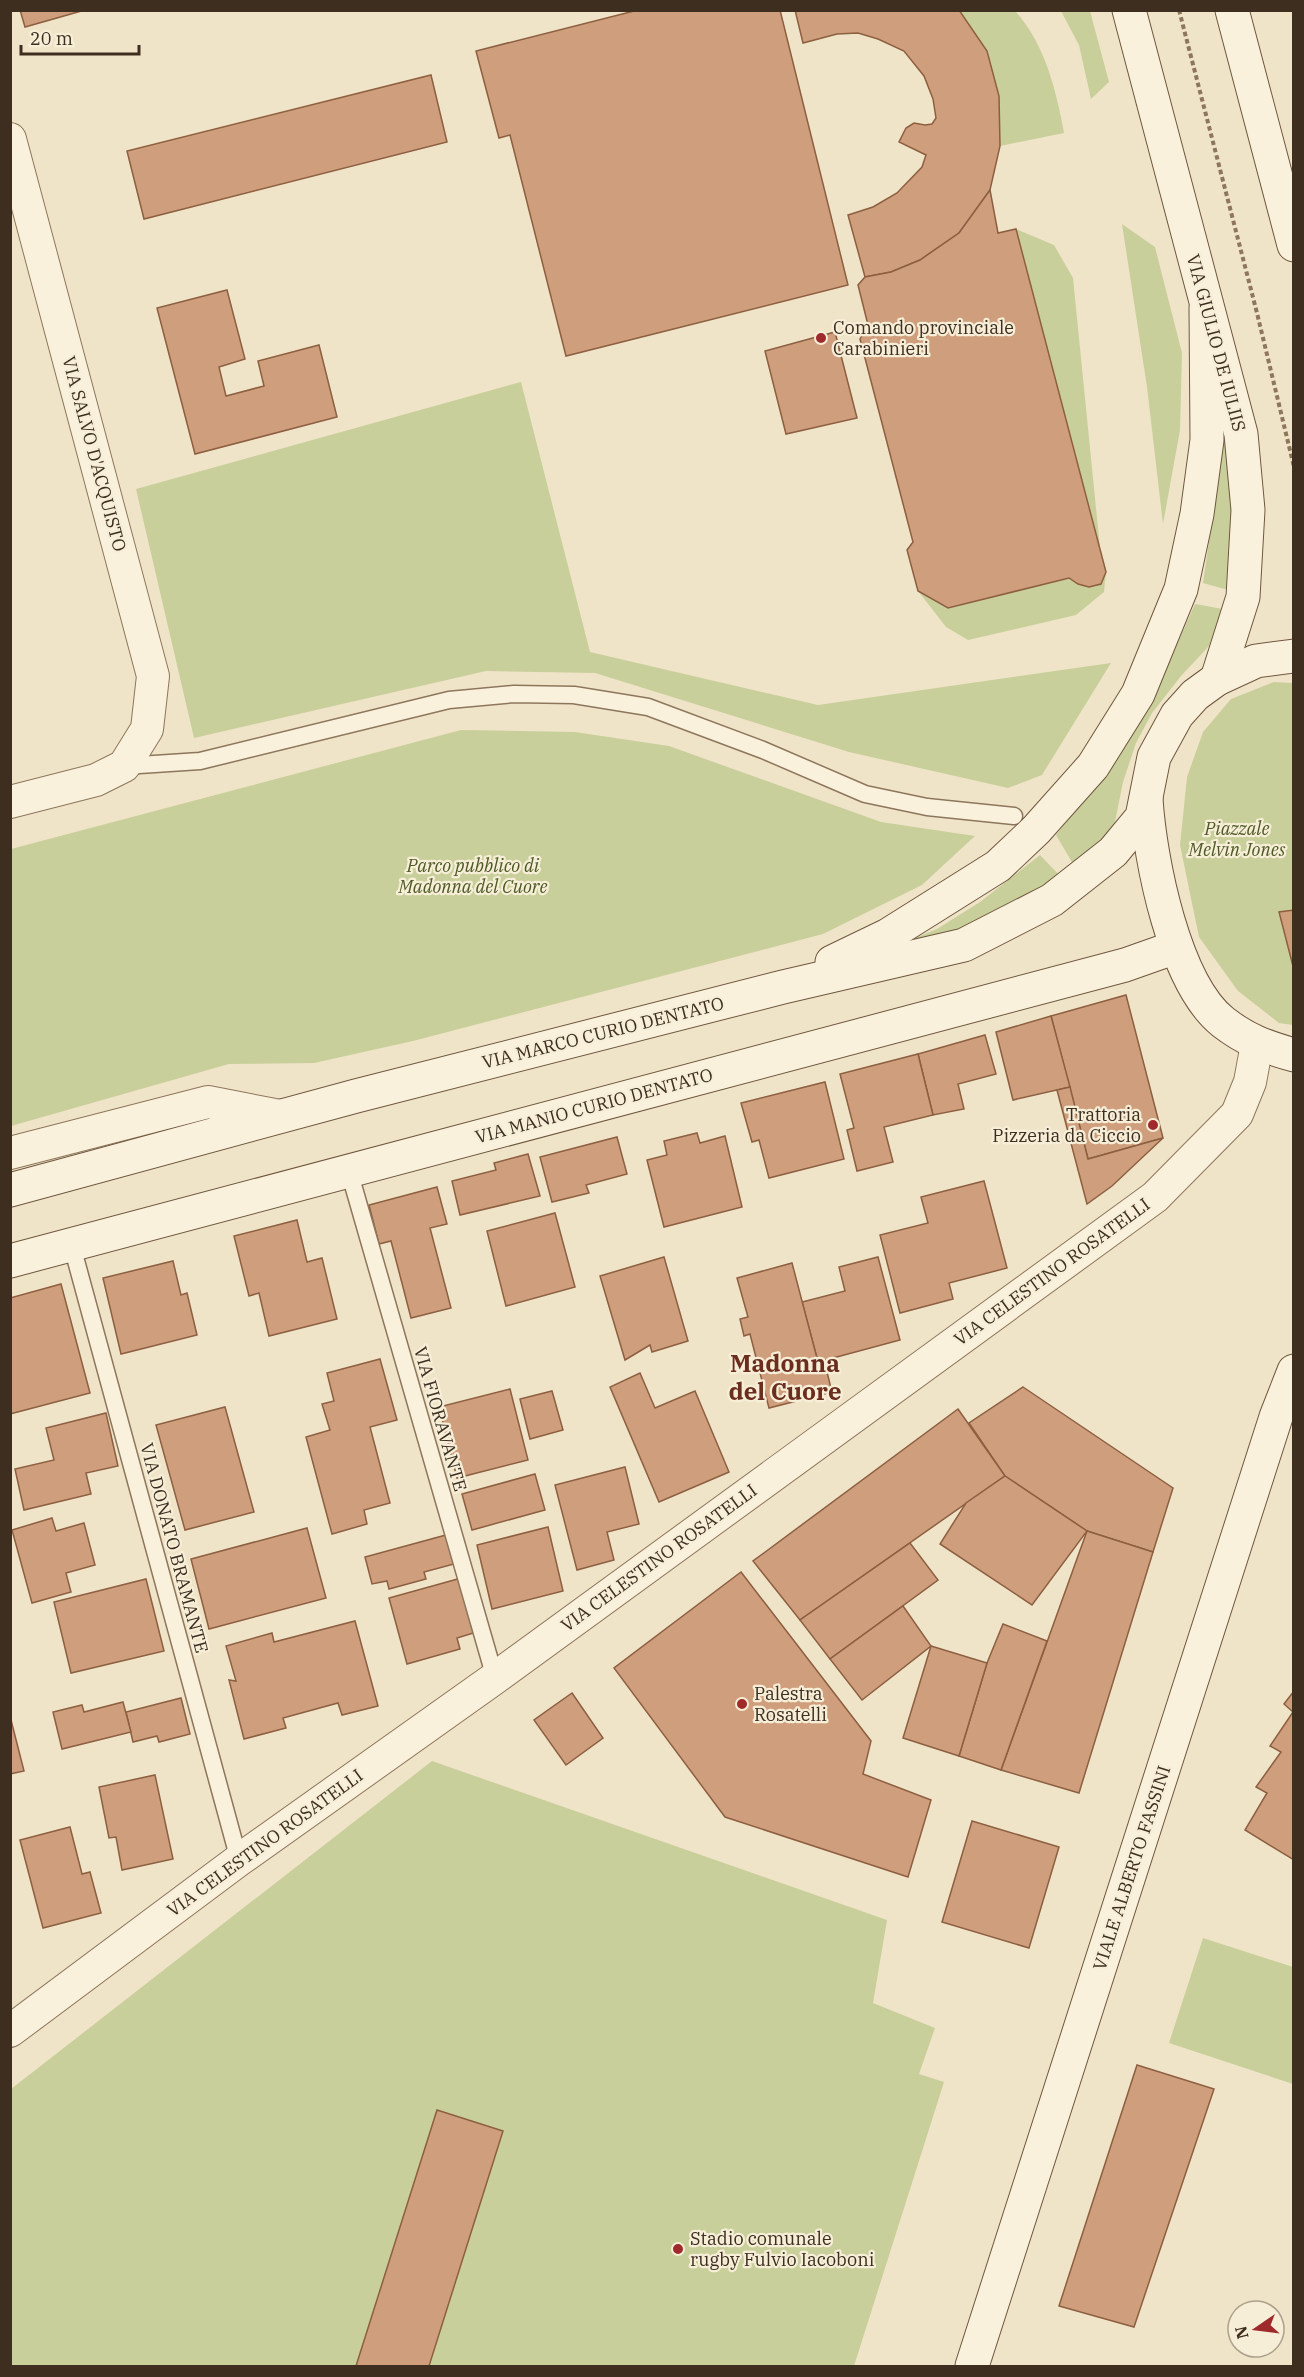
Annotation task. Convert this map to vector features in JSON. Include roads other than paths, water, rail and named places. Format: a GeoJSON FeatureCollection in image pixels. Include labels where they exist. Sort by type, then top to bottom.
{"type":"FeatureCollection","features":[{"type":"Feature","properties":{"kind":"main road","name":"VIA GIULIO DE IULIIS"},"geometry":{"type":"LineString","coordinates":[[1129,10],[1241,434],[1248,510],[1243,597],[1217,679]]}},
{"type":"Feature","properties":{"kind":"main road"},"geometry":{"type":"LineString","coordinates":[[1232,10],[1293,245]]}},
{"type":"Feature","properties":{"kind":"main road"},"geometry":{"type":"LineString","coordinates":[[783,987],[888,935],[998,866],[1036,830],[1093,766],[1138,694],[1181,588],[1197,514],[1207,440],[1206,308]]}},
{"type":"Feature","properties":{"kind":"main road"},"geometry":{"type":"LineString","coordinates":[[1293,656],[1256,661],[1217,679],[1195,695],[1177,715],[1154,757],[1146,797],[1149,838],[1176,947],[1197,992],[1222,1021],[1257,1044],[1293,1055]]}},
{"type":"Feature","properties":{"kind":"main road","name":"VIA MARCO CURIO DENTATO"},"geometry":{"type":"LineString","coordinates":[[10,1190],[280,1116],[783,987],[964,945],[1053,900],[1113,852],[1142,817],[1146,797]]}},
{"type":"Feature","properties":{"kind":"main road","name":"VIA MANIO CURIO DENTATO"},"geometry":{"type":"LineString","coordinates":[[10,1261],[1113,968],[1176,947]]}},
{"type":"Feature","properties":{"kind":"main road","name":"VIALE ALBERTO FASSINI"},"geometry":{"type":"LineString","coordinates":[[972,2367],[1276,1417],[1293,1371]]}},
{"type":"Feature","properties":{"kind":"street","name":"VIA SALVO D'ACQUISTO"},"geometry":{"type":"LineString","coordinates":[[10,139],[153,676],[147,729],[124,766]]}},
{"type":"Feature","properties":{"kind":"street"},"geometry":{"type":"LineString","coordinates":[[10,802],[96,780],[124,766]]}},
{"type":"Feature","properties":{"kind":"street","name":"VIA CELESTINO ROSATELLI"},"geometry":{"type":"LineString","coordinates":[[10,2031],[239,1860],[495,1678],[1155,1197],[1237,1114],[1250,1082],[1257,1044]]}},
{"type":"Feature","properties":{"kind":"street"},"geometry":{"type":"LineString","coordinates":[[10,1153],[208,1102],[280,1116]]}},
{"type":"Feature","properties":{"kind":"lane"},"geometry":{"type":"LineString","coordinates":[[124,766],[200,760],[449,700],[514,694],[574,694],[648,707],[763,750],[865,794],[927,807],[1014,816]]}},
{"type":"Feature","properties":{"kind":"lane","name":"VIA FIORAVANTE"},"geometry":{"type":"LineString","coordinates":[[349,1170],[495,1678]]}},
{"type":"Feature","properties":{"kind":"lane","name":"VIA DONATO BRAMANTE"},"geometry":{"type":"LineString","coordinates":[[72,1246],[239,1860]]}},
{"type":"Feature","properties":{"kind":"place","name":"Comando provinciale Carabinieri"},"geometry":{"type":"Point","coordinates":[821,338]}},
{"type":"Feature","properties":{"kind":"place","name":"Trattoria Pizzeria da Ciccio"},"geometry":{"type":"Point","coordinates":[1153,1125]}},
{"type":"Feature","properties":{"kind":"place","name":"Palestra Rosatelli"},"geometry":{"type":"Point","coordinates":[742,1704]}},
{"type":"Feature","properties":{"kind":"place","name":"Stadio comunale rugby Fulvio Iacoboni"},"geometry":{"type":"Point","coordinates":[678,2249]}},
{"type":"Feature","properties":{"kind":"district","name":"Madonna del Cuore"},"geometry":{"type":"Point","coordinates":[785,1378]}},
{"type":"Feature","properties":{"kind":"park label","name":"Piazzale Melvin Jones"},"geometry":{"type":"Point","coordinates":[1237,839]}},
{"type":"Feature","properties":{"kind":"park label","name":"Parco pubblico di Madonna del Cuore"},"geometry":{"type":"Point","coordinates":[473,876]}}]}
